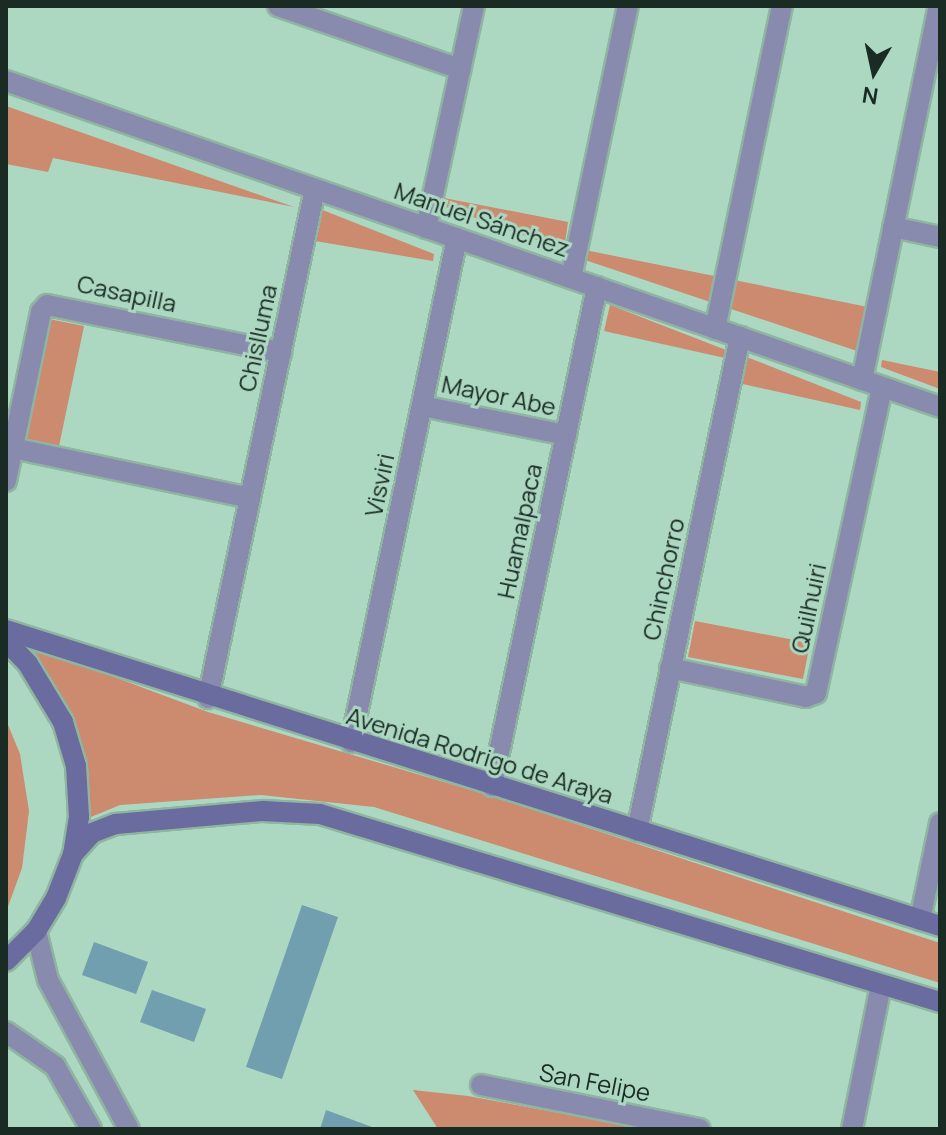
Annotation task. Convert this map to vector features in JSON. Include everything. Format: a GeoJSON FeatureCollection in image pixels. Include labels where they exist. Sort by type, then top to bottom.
{"type":"FeatureCollection","features":[{"type":"Feature","properties":{"kind":"main road","name":"Avenida Rodrigo de Araya"},"geometry":{"type":"LineString","coordinates":[[6,630],[208,698],[940,926]]}},
{"type":"Feature","properties":{"kind":"main road"},"geometry":{"type":"LineString","coordinates":[[6,641],[42,684],[70,745],[79,791],[73,854]]}},
{"type":"Feature","properties":{"kind":"main road"},"geometry":{"type":"LineString","coordinates":[[6,961],[36,931],[73,854],[92,833],[116,824],[247,812],[320,814],[940,1002]]}},
{"type":"Feature","properties":{"kind":"street"},"geometry":{"type":"LineString","coordinates":[[278,6],[301,10],[460,69]]}},
{"type":"Feature","properties":{"kind":"street"},"geometry":{"type":"LineString","coordinates":[[426,228],[474,6]]}},
{"type":"Feature","properties":{"kind":"street"},"geometry":{"type":"LineString","coordinates":[[571,278],[628,6]]}},
{"type":"Feature","properties":{"kind":"street"},"geometry":{"type":"LineString","coordinates":[[715,329],[782,6]]}},
{"type":"Feature","properties":{"kind":"street","name":"Quilhuiri"},"geometry":{"type":"LineString","coordinates":[[670,668],[806,697],[816,693],[872,383],[893,227],[939,6]]}},
{"type":"Feature","properties":{"kind":"street","name":"Manuel Sánchez"},"geometry":{"type":"LineString","coordinates":[[6,81],[940,407]]}},
{"type":"Feature","properties":{"kind":"street","name":"Chislluma"},"geometry":{"type":"LineString","coordinates":[[208,698],[315,189]]}},
{"type":"Feature","properties":{"kind":"street"},"geometry":{"type":"LineString","coordinates":[[893,227],[940,237]]}},
{"type":"Feature","properties":{"kind":"street","name":"Visviri"},"geometry":{"type":"LineString","coordinates":[[351,742],[457,238]]}},
{"type":"Feature","properties":{"kind":"street","name":"Huamalpaca"},"geometry":{"type":"LineString","coordinates":[[492,786],[597,287]]}},
{"type":"Feature","properties":{"kind":"street","name":"Casapilla"},"geometry":{"type":"LineString","coordinates":[[6,481],[41,312],[47,305],[281,352]]}},
{"type":"Feature","properties":{"kind":"street","name":"Chinchorro"},"geometry":{"type":"LineString","coordinates":[[637,831],[740,337]]}},
{"type":"Feature","properties":{"kind":"street","name":"Mayor Abe"},"geometry":{"type":"LineString","coordinates":[[422,406],[566,435]]}},
{"type":"Feature","properties":{"kind":"street"},"geometry":{"type":"LineString","coordinates":[[13,448],[250,498]]}},
{"type":"Feature","properties":{"kind":"street"},"geometry":{"type":"LineString","coordinates":[[920,920],[940,823]]}},
{"type":"Feature","properties":{"kind":"street"},"geometry":{"type":"LineString","coordinates":[[36,931],[48,980],[129,1129]]}},
{"type":"Feature","properties":{"kind":"street"},"geometry":{"type":"LineString","coordinates":[[852,1129],[881,985]]}},
{"type":"Feature","properties":{"kind":"street"},"geometry":{"type":"LineString","coordinates":[[6,1032],[55,1066],[91,1129]]}},
{"type":"Feature","properties":{"kind":"street","name":"San Felipe"},"geometry":{"type":"LineString","coordinates":[[481,1085],[688,1128]]}},
{"type":"Feature","properties":{"kind":"shaded area"},"geometry":{"type":"Polygon","coordinates":[[[6,106],[294,207],[53,158],[48,172],[6,164],[6,106]]]}},
{"type":"Feature","properties":{"kind":"shaded area"},"geometry":{"type":"Polygon","coordinates":[[[439,197],[568,222],[564,250],[440,205],[439,197]]]}},
{"type":"Feature","properties":{"kind":"shaded area"},"geometry":{"type":"Polygon","coordinates":[[[320,209],[434,254],[433,261],[315,241],[320,209]]]}},
{"type":"Feature","properties":{"kind":"shaded area"},"geometry":{"type":"Polygon","coordinates":[[[585,250],[868,307],[857,351],[582,259],[585,250]]]}},
{"type":"Feature","properties":{"kind":"shaded area"},"geometry":{"type":"Polygon","coordinates":[[[610,305],[726,350],[725,358],[604,331],[610,305]]]}},
{"type":"Feature","properties":{"kind":"shaded area"},"geometry":{"type":"Polygon","coordinates":[[[49,319],[84,326],[58,451],[24,444],[49,319]]]}},
{"type":"Feature","properties":{"kind":"shaded area"},"geometry":{"type":"Polygon","coordinates":[[[744,356],[861,402],[860,410],[738,383],[744,356]]]}},
{"type":"Feature","properties":{"kind":"shaded area"},"geometry":{"type":"Polygon","coordinates":[[[882,360],[940,372],[940,389],[881,367],[882,360]]]}},
{"type":"Feature","properties":{"kind":"shaded area"},"geometry":{"type":"Polygon","coordinates":[[[695,621],[810,643],[803,679],[688,657],[695,621]]]}},
{"type":"Feature","properties":{"kind":"shaded area"},"geometry":{"type":"Polygon","coordinates":[[[31,646],[208,712],[491,796],[940,943],[940,983],[374,807],[261,795],[120,805],[91,817],[87,769],[74,718],[31,646]]]}},
{"type":"Feature","properties":{"kind":"shaded area"},"geometry":{"type":"Polygon","coordinates":[[[6,720],[20,754],[29,811],[22,868],[6,912],[6,720]]]}},
{"type":"Feature","properties":{"kind":"shaded area"},"geometry":{"type":"Polygon","coordinates":[[[413,1090],[468,1096],[646,1129],[438,1129],[413,1090]]]}},
{"type":"Feature","properties":{"kind":"building"},"geometry":{"type":"Polygon","coordinates":[[[302,905],[338,917],[282,1079],[246,1067],[302,905]]]}},
{"type":"Feature","properties":{"kind":"building"},"geometry":{"type":"Polygon","coordinates":[[[94,942],[148,962],[136,994],[82,975],[94,942]]]}},
{"type":"Feature","properties":{"kind":"building"},"geometry":{"type":"Polygon","coordinates":[[[152,990],[206,1009],[194,1042],[140,1022],[152,990]]]}},
{"type":"Feature","properties":{"kind":"building"},"geometry":{"type":"Polygon","coordinates":[[[326,1110],[372,1127],[372,1129],[320,1129],[326,1110]]]}}]}
